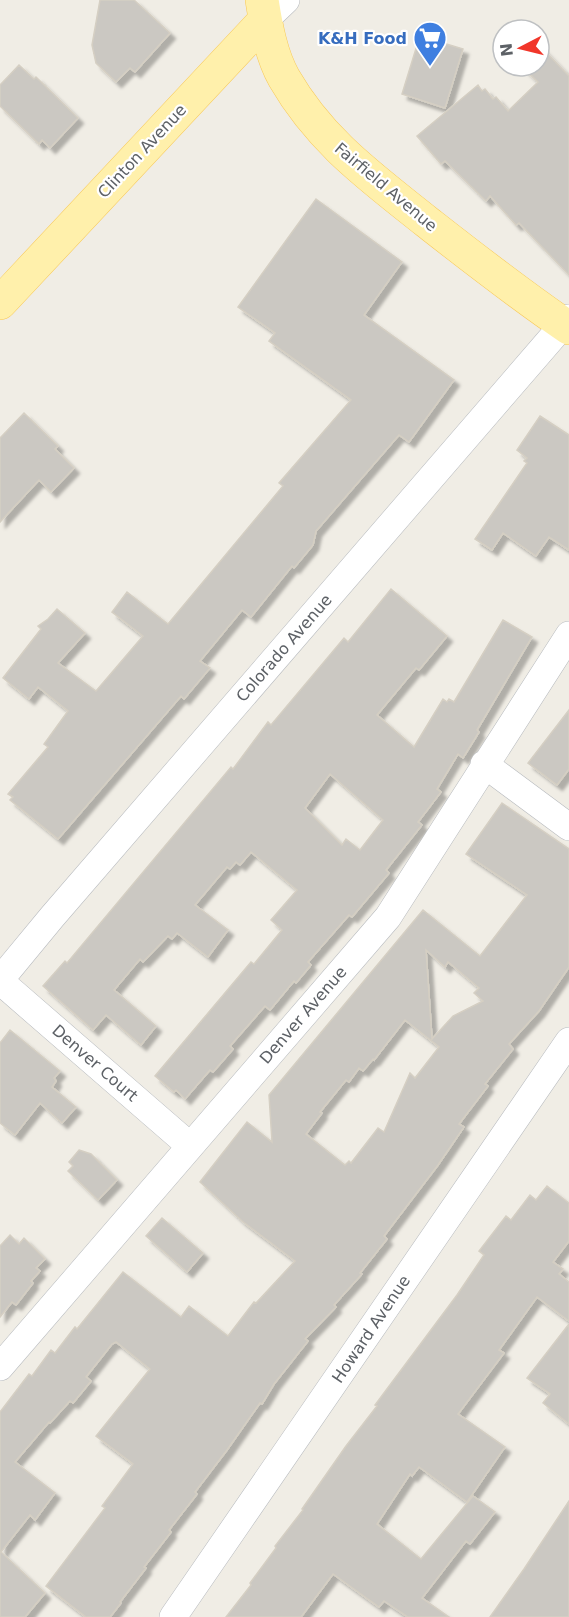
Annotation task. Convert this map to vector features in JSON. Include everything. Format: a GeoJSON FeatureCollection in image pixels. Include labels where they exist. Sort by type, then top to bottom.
{"type":"FeatureCollection","features":[{"type":"Feature","properties":{"kind":"main road","name":"Clinton Avenue"},"geometry":{"type":"LineString","coordinates":[[0,303],[271,7]]}},
{"type":"Feature","properties":{"kind":"main road","name":"Fairfield Avenue"},"geometry":{"type":"LineString","coordinates":[[271,7],[276,63],[322,132],[350,160],[447,237],[567,323]]}},
{"type":"Feature","properties":{"kind":"street","name":"Colorado Avenue"},"geometry":{"type":"LineString","coordinates":[[0,981],[52,917],[567,323]]}},
{"type":"Feature","properties":{"kind":"street","name":"Denver Avenue"},"geometry":{"type":"LineString","coordinates":[[0,1368],[189,1145],[388,917],[569,634]]}},
{"type":"Feature","properties":{"kind":"street"},"geometry":{"type":"LineString","coordinates":[[484,764],[569,827]]}},
{"type":"Feature","properties":{"kind":"street","name":"Denver Court"},"geometry":{"type":"LineString","coordinates":[[0,981],[189,1145]]}},
{"type":"Feature","properties":{"kind":"street","name":"Howard Avenue"},"geometry":{"type":"LineString","coordinates":[[173,1617],[569,1041]]}},
{"type":"Feature","properties":{"kind":"building"},"geometry":{"type":"Polygon","coordinates":[[[100,0],[134,0],[170,33],[135,72],[130,68],[116,82],[96,63],[92,45],[100,0]]]}},
{"type":"Feature","properties":{"kind":"building","name":"K&H Food"},"geometry":{"type":"Polygon","coordinates":[[[418,42],[441,50],[443,43],[463,49],[445,108],[402,94],[418,42]]]}},
{"type":"Feature","properties":{"kind":"building"},"geometry":{"type":"Polygon","coordinates":[[[551,57],[569,76],[569,275],[519,223],[516,225],[490,196],[486,201],[445,161],[441,164],[417,136],[478,85],[482,91],[485,89],[493,99],[496,97],[508,111],[538,82],[534,78],[551,78],[551,57]]]}},
{"type":"Feature","properties":{"kind":"building"},"geometry":{"type":"Polygon","coordinates":[[[19,65],[34,79],[36,77],[78,118],[50,148],[42,140],[39,144],[0,106],[0,85],[19,65]]]}},
{"type":"Feature","properties":{"kind":"building"},"geometry":{"type":"Polygon","coordinates":[[[316,199],[402,262],[364,315],[454,380],[409,442],[399,435],[316,531],[313,545],[294,568],[292,566],[251,617],[242,610],[200,661],[210,668],[184,699],[181,696],[58,839],[10,800],[13,797],[8,794],[48,747],[44,744],[68,711],[38,687],[29,699],[3,678],[41,629],[38,626],[57,609],[85,633],[58,663],[96,691],[143,636],[112,612],[127,592],[168,624],[283,486],[279,483],[351,400],[269,341],[275,333],[238,307],[316,199]]]}},
{"type":"Feature","properties":{"kind":"building"},"geometry":{"type":"Polygon","coordinates":[[[24,413],[58,446],[55,449],[74,468],[51,492],[39,480],[0,522],[0,438],[24,413]]]}},
{"type":"Feature","properties":{"kind":"building"},"geometry":{"type":"Polygon","coordinates":[[[540,416],[569,435],[569,550],[549,537],[536,556],[503,533],[492,550],[475,539],[527,463],[524,461],[527,458],[517,450],[540,416]]]}},
{"type":"Feature","properties":{"kind":"building"},"geometry":{"type":"Polygon","coordinates":[[[391,589],[447,636],[419,670],[416,668],[377,715],[414,747],[443,699],[447,702],[449,699],[454,702],[503,620],[532,637],[463,758],[458,754],[437,789],[441,792],[418,822],[422,825],[386,870],[389,873],[352,917],[349,915],[308,962],[311,965],[296,983],[294,981],[270,1010],[265,1006],[230,1046],[233,1049],[213,1072],[210,1070],[185,1099],[155,1076],[251,962],[254,964],[282,930],[271,920],[297,890],[251,852],[240,865],[236,862],[230,869],[227,867],[195,905],[228,930],[208,957],[177,933],[172,939],[168,936],[143,962],[140,959],[114,990],[156,1026],[141,1045],[106,1015],[93,1030],[43,986],[65,961],[67,963],[231,767],[233,769],[268,722],[271,725],[344,638],[348,642],[391,589]],[[330,774],[305,808],[342,845],[346,839],[360,850],[383,820],[330,774]]]}},
{"type":"Feature","properties":{"kind":"building"},"geometry":{"type":"Polygon","coordinates":[[[569,710],[569,769],[557,785],[528,763],[569,710]]]}},
{"type":"Feature","properties":{"kind":"building"},"geometry":{"type":"Polygon","coordinates":[[[502,803],[569,849],[569,967],[539,1011],[509,1044],[513,1049],[485,1084],[488,1086],[459,1124],[464,1127],[438,1165],[384,1236],[387,1239],[360,1273],[362,1274],[334,1305],[336,1307],[305,1339],[308,1341],[195,1492],[197,1494],[169,1530],[171,1532],[144,1567],[146,1568],[121,1603],[110,1617],[86,1617],[46,1586],[105,1508],[102,1506],[133,1464],[96,1436],[150,1369],[116,1342],[112,1344],[86,1377],[91,1381],[73,1403],[70,1401],[49,1422],[15,1462],[55,1493],[35,1520],[30,1515],[1,1552],[45,1593],[25,1617],[0,1617],[0,1412],[29,1374],[32,1376],[51,1350],[55,1353],[123,1272],[181,1317],[189,1306],[228,1336],[254,1302],[256,1303],[295,1261],[242,1221],[200,1182],[247,1122],[272,1142],[269,1095],[423,910],[480,956],[527,895],[466,854],[502,803]],[[426,950],[432,1039],[453,1016],[483,1001],[474,993],[479,988],[448,962],[445,967],[426,950]],[[405,1020],[374,1060],[363,1071],[359,1068],[349,1082],[346,1080],[320,1112],[322,1113],[306,1134],[345,1165],[349,1161],[351,1163],[378,1128],[384,1132],[410,1073],[415,1078],[439,1047],[405,1020]]]}},
{"type":"Feature","properties":{"kind":"building"},"geometry":{"type":"Polygon","coordinates":[[[10,1030],[60,1071],[54,1078],[56,1081],[52,1087],[76,1107],[62,1123],[40,1103],[15,1135],[0,1123],[0,1043],[10,1030]]]}},
{"type":"Feature","properties":{"kind":"building"},"geometry":{"type":"Polygon","coordinates":[[[79,1150],[91,1154],[117,1180],[98,1200],[68,1171],[73,1166],[69,1162],[79,1150]]]}},
{"type":"Feature","properties":{"kind":"building"},"geometry":{"type":"Polygon","coordinates":[[[547,1186],[569,1203],[569,1241],[553,1262],[563,1269],[559,1274],[569,1282],[569,1321],[537,1297],[499,1350],[504,1353],[458,1414],[505,1447],[467,1502],[419,1467],[412,1476],[410,1474],[377,1524],[421,1559],[473,1496],[495,1512],[470,1544],[466,1541],[422,1598],[449,1617],[408,1617],[384,1601],[379,1607],[333,1574],[301,1617],[226,1617],[251,1585],[250,1583],[276,1548],[275,1546],[303,1510],[346,1446],[377,1406],[375,1405],[457,1295],[484,1255],[479,1251],[506,1216],[511,1220],[530,1195],[536,1200],[547,1186]]]}},
{"type":"Feature","properties":{"kind":"building"},"geometry":{"type":"Polygon","coordinates":[[[162,1218],[203,1253],[187,1272],[146,1236],[162,1218]]]}},
{"type":"Feature","properties":{"kind":"building"},"geometry":{"type":"Polygon","coordinates":[[[10,1235],[19,1244],[24,1238],[45,1259],[36,1268],[40,1271],[16,1305],[12,1302],[0,1317],[0,1246],[10,1235]]]}},
{"type":"Feature","properties":{"kind":"building"},"geometry":{"type":"Polygon","coordinates":[[[569,1324],[569,1424],[543,1403],[550,1394],[527,1378],[569,1324]]]}},
{"type":"Feature","properties":{"kind":"building"},"geometry":{"type":"Polygon","coordinates":[[[569,1501],[569,1617],[490,1617],[524,1569],[569,1501]]]}},
{"type":"Feature","properties":{"kind":"place","name":"K&H Food"},"geometry":{"type":"Point","coordinates":[430,67]}}]}
